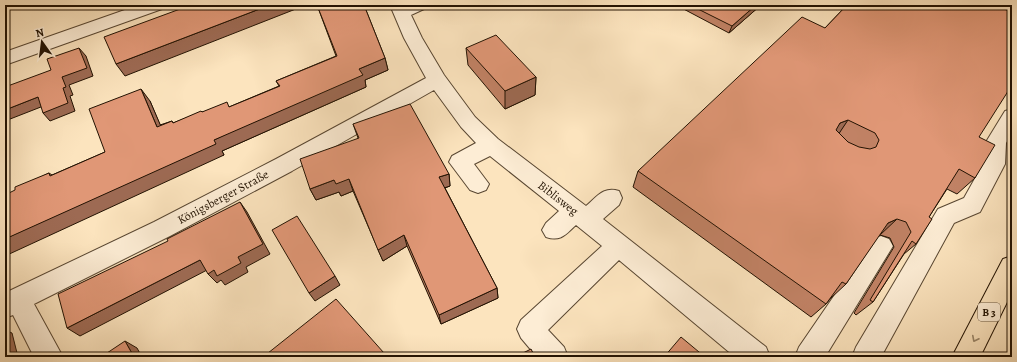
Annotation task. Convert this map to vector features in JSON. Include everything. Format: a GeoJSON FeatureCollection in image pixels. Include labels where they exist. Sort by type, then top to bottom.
{"type":"FeatureCollection","features":[{"type":"Feature","properties":{"kind":"main road","name":"B 3"},"geometry":{"type":"LineString","coordinates":[[966,357],[1012,267]]}},
{"type":"Feature","properties":{"kind":"street"},"geometry":{"type":"LineString","coordinates":[[5,59],[156,5]]}},
{"type":"Feature","properties":{"kind":"street","name":"Biblisweg"},"geometry":{"type":"LineString","coordinates":[[406,8],[413,38],[437,80],[468,122],[491,145],[756,357]]}},
{"type":"Feature","properties":{"kind":"street","name":"Königsberger Straße"},"geometry":{"type":"LineString","coordinates":[[12,303],[162,230],[437,80]]}},
{"type":"Feature","properties":{"kind":"street"},"geometry":{"type":"LineString","coordinates":[[866,357],[946,216],[972,205],[994,164],[996,142],[1012,116]]}},
{"type":"Feature","properties":{"kind":"street"},"geometry":{"type":"LineString","coordinates":[[478,184],[460,162],[491,145]]}},
{"type":"Feature","properties":{"kind":"street"},"geometry":{"type":"LineString","coordinates":[[554,230],[611,198]]}},
{"type":"Feature","properties":{"kind":"street"},"geometry":{"type":"LineString","coordinates":[[554,357],[530,329],[618,246]]}},
{"type":"Feature","properties":{"kind":"street"},"geometry":{"type":"LineString","coordinates":[[809,357],[881,246]]}},
{"type":"Feature","properties":{"kind":"street"},"geometry":{"type":"LineString","coordinates":[[12,303],[49,357]]}},
{"type":"Feature","properties":{"kind":"building"},"geometry":{"type":"Polygon","coordinates":[[[191,5],[270,5],[116,64],[104,37],[191,5]]]}},
{"type":"Feature","properties":{"kind":"building"},"geometry":{"type":"Polygon","coordinates":[[[317,5],[364,5],[385,58],[359,69],[363,75],[214,140],[216,144],[5,239],[5,195],[15,190],[15,187],[49,173],[50,176],[105,152],[89,109],[141,89],[157,127],[172,121],[173,123],[227,102],[229,107],[280,86],[276,81],[337,56],[317,5]]]}},
{"type":"Feature","properties":{"kind":"building"},"geometry":{"type":"Polygon","coordinates":[[[690,5],[756,5],[732,26],[690,5]]]}},
{"type":"Feature","properties":{"kind":"building"},"geometry":{"type":"Polygon","coordinates":[[[847,5],[993,5],[1012,12],[1012,85],[979,137],[995,145],[975,178],[959,169],[929,217],[932,219],[916,244],[912,241],[873,302],[870,300],[911,232],[906,222],[897,219],[888,223],[846,284],[842,282],[826,304],[638,171],[802,17],[825,28],[847,5]],[[848,120],[840,123],[836,130],[848,142],[859,147],[870,149],[876,147],[879,140],[875,133],[848,120]]]}},
{"type":"Feature","properties":{"kind":"building"},"geometry":{"type":"Polygon","coordinates":[[[496,35],[536,77],[505,91],[466,48],[496,35]]]}},
{"type":"Feature","properties":{"kind":"building"},"geometry":{"type":"Polygon","coordinates":[[[79,48],[87,68],[62,77],[66,87],[63,88],[68,103],[43,113],[38,97],[5,110],[5,87],[51,70],[47,59],[79,48]]]}},
{"type":"Feature","properties":{"kind":"building"},"geometry":{"type":"Polygon","coordinates":[[[410,104],[449,174],[439,177],[497,288],[439,315],[404,235],[378,250],[349,179],[336,184],[334,180],[310,189],[300,159],[359,138],[353,124],[410,104]]]}},
{"type":"Feature","properties":{"kind":"building"},"geometry":{"type":"Polygon","coordinates":[[[240,202],[263,244],[238,257],[241,263],[217,276],[214,270],[208,274],[200,260],[67,328],[58,294],[168,241],[167,239],[240,202]]]}},
{"type":"Feature","properties":{"kind":"building"},"geometry":{"type":"Polygon","coordinates":[[[297,216],[335,276],[309,293],[272,230],[297,216]]]}},
{"type":"Feature","properties":{"kind":"building"},"geometry":{"type":"Polygon","coordinates":[[[336,299],[384,353],[379,357],[263,357],[336,299]]]}},
{"type":"Feature","properties":{"kind":"building"},"geometry":{"type":"Polygon","coordinates":[[[681,337],[705,357],[664,357],[681,337]]]}},
{"type":"Feature","properties":{"kind":"building"},"geometry":{"type":"Polygon","coordinates":[[[125,341],[134,357],[101,357],[125,341]]]}},
{"type":"Feature","properties":{"kind":"building"},"geometry":{"type":"Polygon","coordinates":[[[531,349],[535,357],[515,357],[531,349]]]}}]}
